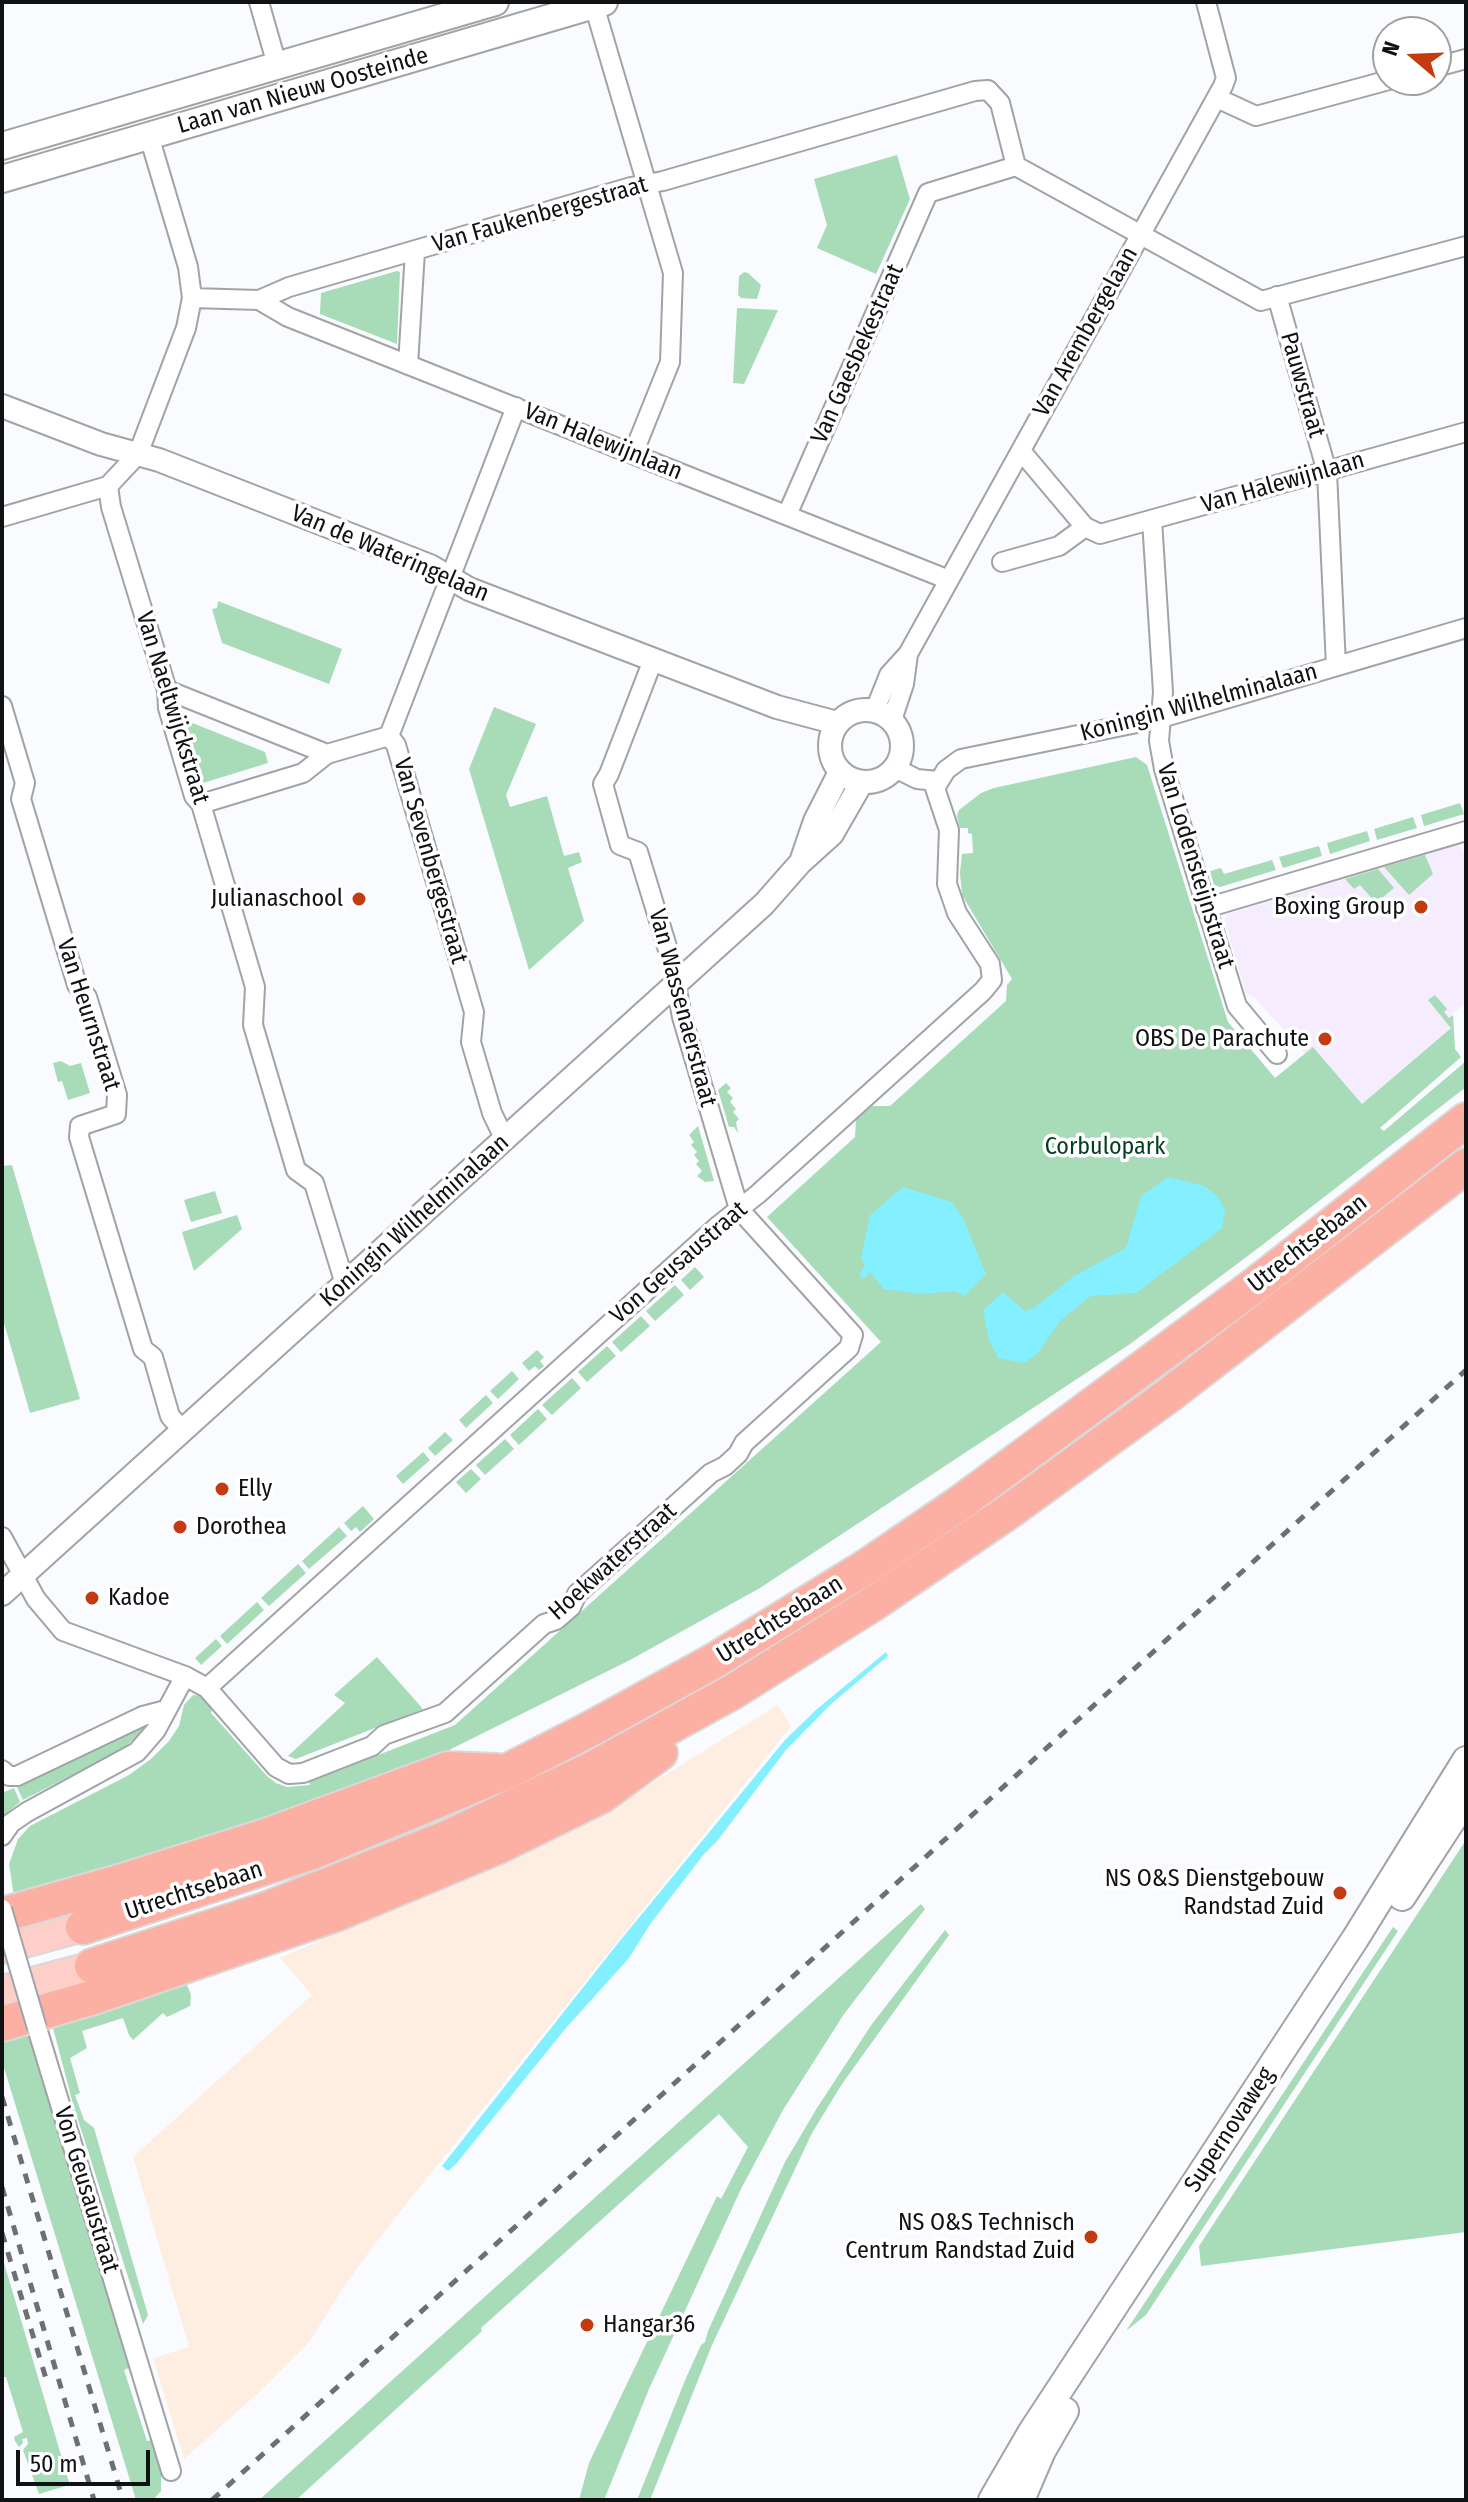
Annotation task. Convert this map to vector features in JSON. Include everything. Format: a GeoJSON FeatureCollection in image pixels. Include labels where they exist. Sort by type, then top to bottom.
{"type":"FeatureCollection","features":[{"type":"Feature","properties":{"kind":"highway","name":"Utrechtsebaan"},"geometry":{"type":"LineString","coordinates":[[83,1927],[312,1852],[506,1772],[712,1662],[866,1567],[960,1503],[1147,1367],[1466,1120]]}},
{"type":"Feature","properties":{"kind":"highway","name":"Utrechtsebaan"},"geometry":{"type":"LineString","coordinates":[[92,1966],[267,1909],[449,1837],[596,1767],[788,1660],[1011,1510],[1169,1395],[1466,1166]]}},
{"type":"Feature","properties":{"kind":"highway"},"geometry":{"type":"LineString","coordinates":[[2,2024],[94,1997],[336,1914],[499,1846],[601,1796],[788,1660]]}},
{"type":"Feature","properties":{"kind":"highway"},"geometry":{"type":"LineString","coordinates":[[2,1915],[266,1836],[448,1769],[506,1772]]}},
{"type":"Feature","properties":{"kind":"main road","name":"Laan van Nieuw Oosteinde"},"geometry":{"type":"LineString","coordinates":[[2,146],[495,2]]}},
{"type":"Feature","properties":{"kind":"main road","name":"Laan van Nieuw Oosteinde"},"geometry":{"type":"LineString","coordinates":[[2,179],[599,4]]}},
{"type":"Feature","properties":{"kind":"main road","name":"Supernovaweg"},"geometry":{"type":"LineString","coordinates":[[992,2500],[1031,2433],[1355,1939],[1466,1760]]}},
{"type":"Feature","properties":{"kind":"main road","name":"Supernovaweg"},"geometry":{"type":"LineString","coordinates":[[1021,2500],[1056,2425],[1466,1799]]}},
{"type":"Feature","properties":{"kind":"main road","name":"Utrechtsebaan"},"geometry":{"type":"LineString","coordinates":[[2,1949],[83,1927]]}},
{"type":"Feature","properties":{"kind":"main road","name":"Utrechtsebaan"},"geometry":{"type":"LineString","coordinates":[[2,1990],[92,1966]]}},
{"type":"Feature","properties":{"kind":"street"},"geometry":{"type":"LineString","coordinates":[[259,2],[277,65]]}},
{"type":"Feature","properties":{"kind":"street","name":"Van Arembergelaan"},"geometry":{"type":"LineString","coordinates":[[883,715],[904,684],[908,654],[1217,98],[1226,78],[1206,2]]}},
{"type":"Feature","properties":{"kind":"street"},"geometry":{"type":"LineString","coordinates":[[599,4],[673,273],[670,362],[633,454]]}},
{"type":"Feature","properties":{"kind":"street"},"geometry":{"type":"LineString","coordinates":[[1217,98],[1256,116],[1372,85]]}},
{"type":"Feature","properties":{"kind":"street","name":"Van Faukenbergestraat"},"geometry":{"type":"LineString","coordinates":[[192,298],[259,300],[289,287],[975,91],[988,90],[1000,103],[1016,166]]}},
{"type":"Feature","properties":{"kind":"street"},"geometry":{"type":"LineString","coordinates":[[2,517],[108,486],[138,454],[186,328],[192,298],[188,267],[149,136]]}},
{"type":"Feature","properties":{"kind":"street"},"geometry":{"type":"LineString","coordinates":[[1016,166],[1261,301],[1466,246]]}},
{"type":"Feature","properties":{"kind":"street","name":"Van Gaesbekestraat"},"geometry":{"type":"LineString","coordinates":[[787,515],[928,193],[1016,166]]}},
{"type":"Feature","properties":{"kind":"street"},"geometry":{"type":"LineString","coordinates":[[408,365],[415,251]]}},
{"type":"Feature","properties":{"kind":"street","name":"Pauwstraat"},"geometry":{"type":"LineString","coordinates":[[1277,296],[1327,472],[1336,666]]}},
{"type":"Feature","properties":{"kind":"street","name":"Van Halewijnlaan"},"geometry":{"type":"LineString","coordinates":[[259,300],[288,317],[949,580]]}},
{"type":"Feature","properties":{"kind":"street","name":"Van de Wateringelaan"},"geometry":{"type":"LineString","coordinates":[[2,406],[101,444],[138,454],[416,560],[469,589],[777,707],[833,733]]}},
{"type":"Feature","properties":{"kind":"street","name":"Van Sevenbergestraat"},"geometry":{"type":"LineString","coordinates":[[505,1140],[492,1113],[471,1042],[474,1012],[396,745],[389,736],[516,407]]}},
{"type":"Feature","properties":{"kind":"street","name":"Van Halewijnlaan"},"geometry":{"type":"LineString","coordinates":[[1002,562],[1059,546],[1093,530],[1152,520],[1466,432]]}},
{"type":"Feature","properties":{"kind":"street"},"geometry":{"type":"LineString","coordinates":[[1021,451],[1093,530]]}},
{"type":"Feature","properties":{"kind":"street","name":"Van Naeltwijckstraat"},"geometry":{"type":"LineString","coordinates":[[108,486],[111,507],[167,690],[168,708],[189,781],[194,796],[201,804],[255,987],[253,1025],[296,1170],[314,1183],[345,1284]]}},
{"type":"Feature","properties":{"kind":"street","name":"Van Lodensteijnstraat"},"geometry":{"type":"LineString","coordinates":[[1152,520],[1163,692],[1159,741],[1164,769],[1237,1006],[1277,1054]]}},
{"type":"Feature","properties":{"kind":"street","name":"Koningin Wilhelminalaan"},"geometry":{"type":"LineString","coordinates":[[937,781],[961,759],[1161,718],[1466,628]]}},
{"type":"Feature","properties":{"kind":"street","name":"Van Wassenaerstraat"},"geometry":{"type":"LineString","coordinates":[[653,660],[603,784],[620,845],[638,852],[672,963],[682,1017],[739,1209],[853,1335]]}},
{"type":"Feature","properties":{"kind":"street"},"geometry":{"type":"LineString","coordinates":[[167,690],[327,754]]}},
{"type":"Feature","properties":{"kind":"street","name":"Van Heurnstraat"},"geometry":{"type":"LineString","coordinates":[[2,706],[25,783],[21,799],[25,814],[77,985],[87,997],[117,1095],[116,1114],[80,1126],[79,1137],[143,1349],[153,1357],[170,1416],[183,1431]]}},
{"type":"Feature","properties":{"kind":"street"},"geometry":{"type":"LineString","coordinates":[[854,711],[883,715],[901,734],[898,763],[880,780],[862,782],[850,779],[834,763],[833,733],[854,711]]}},
{"type":"Feature","properties":{"kind":"street"},"geometry":{"type":"LineString","coordinates":[[201,804],[303,773],[327,754],[389,736]]}},
{"type":"Feature","properties":{"kind":"street"},"geometry":{"type":"LineString","coordinates":[[898,763],[917,779],[937,781]]}},
{"type":"Feature","properties":{"kind":"street","name":"Koningin Wilhelminalaan"},"geometry":{"type":"LineString","coordinates":[[801,862],[815,821],[840,772]]}},
{"type":"Feature","properties":{"kind":"street","name":"Von Geusaustraat"},"geometry":{"type":"LineString","coordinates":[[207,1688],[944,1028],[992,980],[990,964],[957,913],[947,884],[949,830],[936,793],[937,781]]}},
{"type":"Feature","properties":{"kind":"street","name":"Koningin Wilhelminalaan"},"geometry":{"type":"LineString","coordinates":[[2,1594],[764,904],[801,862],[832,834],[862,782]]}},
{"type":"Feature","properties":{"kind":"street"},"geometry":{"type":"LineString","coordinates":[[1206,908],[1466,831]]}},
{"type":"Feature","properties":{"kind":"street","name":"Hoekwaterstraat"},"geometry":{"type":"LineString","coordinates":[[207,1688],[276,1767],[289,1774],[303,1773],[372,1746],[384,1735],[445,1713],[544,1624],[556,1620],[571,1607],[577,1594],[711,1473],[738,1454],[744,1443],[849,1348],[853,1335]]}},
{"type":"Feature","properties":{"kind":"street"},"geometry":{"type":"LineString","coordinates":[[2,1537],[36,1599],[63,1631],[185,1676],[207,1688]]}},
{"type":"Feature","properties":{"kind":"street","name":"Koningin Wilhelminalaan"},"geometry":{"type":"LineString","coordinates":[[2,1586],[24,1574]]}},
{"type":"Feature","properties":{"kind":"street"},"geometry":{"type":"LineString","coordinates":[[2,1836],[21,1815],[137,1752],[150,1739],[185,1676]]}},
{"type":"Feature","properties":{"kind":"street"},"geometry":{"type":"LineString","coordinates":[[10,1773],[143,1716],[166,1710]]}},
{"type":"Feature","properties":{"kind":"street","name":"Von Geusaustraat"},"geometry":{"type":"LineString","coordinates":[[2,1909],[171,2471]]}},
{"type":"Feature","properties":{"kind":"shaded area"},"geometry":{"type":"Polygon","coordinates":[[[1459,845],[1466,853],[1466,1002],[1451,1015],[1451,1027],[1362,1104],[1313,1047],[1305,1054],[1253,996],[1246,994],[1224,919],[1228,914],[1459,845]]]}},
{"type":"Feature","properties":{"kind":"shaded area"},"geometry":{"type":"Polygon","coordinates":[[[778,1705],[791,1726],[393,2220],[346,2283],[310,2341],[257,2394],[184,2459],[153,2358],[189,2347],[133,2157],[312,1995],[280,1958],[556,1836],[647,1786],[778,1705]]]}},
{"type":"Feature","properties":{"kind":"green space"},"geometry":{"type":"Polygon","coordinates":[[[897,155],[910,199],[876,274],[817,248],[827,225],[814,179],[897,155]]]}},
{"type":"Feature","properties":{"kind":"green space"},"geometry":{"type":"Polygon","coordinates":[[[400,272],[397,344],[320,314],[321,293],[400,272]]]}},
{"type":"Feature","properties":{"kind":"green space"},"geometry":{"type":"Polygon","coordinates":[[[744,272],[761,285],[757,299],[738,295],[739,276],[744,272]]]}},
{"type":"Feature","properties":{"kind":"green space"},"geometry":{"type":"Polygon","coordinates":[[[737,308],[778,310],[744,384],[733,383],[737,308]]]}},
{"type":"Feature","properties":{"kind":"green space"},"geometry":{"type":"Polygon","coordinates":[[[218,601],[342,649],[329,684],[222,643],[212,609],[217,608],[218,601]]]}},
{"type":"Feature","properties":{"kind":"green space"},"geometry":{"type":"Polygon","coordinates":[[[494,707],[536,724],[506,795],[510,807],[547,796],[564,856],[579,852],[582,862],[568,868],[584,921],[529,970],[469,769],[494,707]]]}},
{"type":"Feature","properties":{"kind":"green space"},"geometry":{"type":"Polygon","coordinates":[[[185,720],[265,752],[268,763],[203,783],[185,720]]]}},
{"type":"Feature","properties":{"kind":"green space","name":"Corbulopark"},"geometry":{"type":"Polygon","coordinates":[[[1136,757],[1147,765],[1228,1022],[1275,1078],[1313,1047],[1362,1104],[1451,1028],[1428,1000],[1435,995],[1447,1009],[1444,1012],[1449,1018],[1453,1015],[1455,1049],[1461,1057],[1380,1128],[1384,1131],[1466,1061],[1466,1087],[1130,1344],[760,1588],[630,1660],[437,1756],[285,1813],[14,1896],[9,1864],[18,1839],[30,1826],[129,1775],[151,1759],[179,1726],[184,1705],[193,1695],[200,1696],[212,1710],[211,1713],[267,1776],[287,1787],[310,1785],[309,1782],[455,1725],[881,1342],[767,1217],[855,1137],[856,1120],[872,1106],[890,1106],[1006,1001],[1007,985],[1012,979],[962,895],[962,854],[973,853],[972,834],[968,833],[968,828],[960,828],[959,810],[981,793],[994,788],[1136,757]]]}},
{"type":"Feature","properties":{"kind":"green space"},"geometry":{"type":"Polygon","coordinates":[[[1460,803],[1464,814],[1424,826],[1421,815],[1460,803]]]}},
{"type":"Feature","properties":{"kind":"green space"},"geometry":{"type":"Polygon","coordinates":[[[1413,817],[1417,828],[1377,840],[1374,829],[1413,817]]]}},
{"type":"Feature","properties":{"kind":"green space"},"geometry":{"type":"Polygon","coordinates":[[[1367,831],[1370,841],[1330,854],[1327,843],[1367,831]]]}},
{"type":"Feature","properties":{"kind":"green space"},"geometry":{"type":"Polygon","coordinates":[[[1319,846],[1322,856],[1283,868],[1279,857],[1319,846]]]}},
{"type":"Feature","properties":{"kind":"green space"},"geometry":{"type":"Polygon","coordinates":[[[1425,855],[1433,874],[1409,895],[1384,867],[1425,855]]]}},
{"type":"Feature","properties":{"kind":"green space"},"geometry":{"type":"Polygon","coordinates":[[[1272,860],[1276,870],[1220,887],[1214,885],[1210,871],[1221,868],[1224,874],[1272,860]]]}},
{"type":"Feature","properties":{"kind":"green space"},"geometry":{"type":"Polygon","coordinates":[[[1378,869],[1394,888],[1376,903],[1360,885],[1354,889],[1345,879],[1378,869]]]}},
{"type":"Feature","properties":{"kind":"green space"},"geometry":{"type":"Polygon","coordinates":[[[61,1061],[70,1066],[81,1063],[90,1093],[68,1100],[62,1081],[58,1082],[53,1063],[61,1061]]]}},
{"type":"Feature","properties":{"kind":"green space"},"geometry":{"type":"Polygon","coordinates":[[[726,1083],[731,1088],[727,1092],[733,1098],[730,1102],[736,1109],[733,1112],[739,1119],[736,1122],[738,1133],[734,1127],[729,1127],[718,1090],[726,1083]]]}},
{"type":"Feature","properties":{"kind":"green space"},"geometry":{"type":"Polygon","coordinates":[[[698,1126],[714,1181],[705,1182],[697,1176],[702,1171],[696,1164],[699,1161],[694,1155],[697,1152],[691,1145],[694,1142],[689,1135],[698,1126]]]}},
{"type":"Feature","properties":{"kind":"green space"},"geometry":{"type":"Polygon","coordinates":[[[12,1165],[80,1399],[30,1413],[2,1316],[2,1166],[12,1165]]]}},
{"type":"Feature","properties":{"kind":"green space"},"geometry":{"type":"Polygon","coordinates":[[[215,1191],[222,1213],[191,1222],[184,1200],[215,1191]]]}},
{"type":"Feature","properties":{"kind":"green space"},"geometry":{"type":"Polygon","coordinates":[[[237,1215],[242,1229],[194,1271],[182,1232],[237,1215]]]}},
{"type":"Feature","properties":{"kind":"green space"},"geometry":{"type":"Polygon","coordinates":[[[695,1267],[704,1277],[690,1290],[681,1280],[695,1267]]]}},
{"type":"Feature","properties":{"kind":"green space"},"geometry":{"type":"Polygon","coordinates":[[[675,1285],[684,1295],[655,1321],[646,1311],[675,1285]]]}},
{"type":"Feature","properties":{"kind":"green space"},"geometry":{"type":"Polygon","coordinates":[[[641,1316],[650,1326],[621,1352],[612,1342],[641,1316]]]}},
{"type":"Feature","properties":{"kind":"green space"},"geometry":{"type":"Polygon","coordinates":[[[607,1346],[616,1356],[587,1382],[578,1372],[607,1346]]]}},
{"type":"Feature","properties":{"kind":"green space"},"geometry":{"type":"Polygon","coordinates":[[[537,1350],[544,1357],[540,1361],[544,1366],[539,1370],[535,1366],[529,1371],[522,1363],[537,1350]]]}},
{"type":"Feature","properties":{"kind":"green space"},"geometry":{"type":"Polygon","coordinates":[[[512,1371],[519,1379],[498,1399],[490,1391],[512,1371]]]}},
{"type":"Feature","properties":{"kind":"green space"},"geometry":{"type":"Polygon","coordinates":[[[572,1378],[581,1388],[552,1415],[542,1405],[572,1378]]]}},
{"type":"Feature","properties":{"kind":"green space"},"geometry":{"type":"Polygon","coordinates":[[[486,1395],[493,1403],[466,1428],[459,1420],[486,1395]]]}},
{"type":"Feature","properties":{"kind":"green space"},"geometry":{"type":"Polygon","coordinates":[[[538,1409],[547,1419],[519,1445],[510,1435],[538,1409]]]}},
{"type":"Feature","properties":{"kind":"green space"},"geometry":{"type":"Polygon","coordinates":[[[445,1432],[453,1440],[435,1456],[428,1448],[445,1432]]]}},
{"type":"Feature","properties":{"kind":"green space"},"geometry":{"type":"Polygon","coordinates":[[[505,1439],[514,1449],[485,1475],[476,1465],[505,1439]]]}},
{"type":"Feature","properties":{"kind":"green space"},"geometry":{"type":"Polygon","coordinates":[[[423,1452],[430,1460],[403,1484],[396,1476],[423,1452]]]}},
{"type":"Feature","properties":{"kind":"green space"},"geometry":{"type":"Polygon","coordinates":[[[471,1469],[481,1479],[466,1493],[456,1482],[471,1469]]]}},
{"type":"Feature","properties":{"kind":"green space"},"geometry":{"type":"Polygon","coordinates":[[[363,1506],[374,1519],[360,1532],[356,1527],[351,1531],[344,1523],[363,1506]]]}},
{"type":"Feature","properties":{"kind":"green space"},"geometry":{"type":"Polygon","coordinates":[[[339,1527],[347,1536],[309,1569],[302,1561],[339,1527]]]}},
{"type":"Feature","properties":{"kind":"green space"},"geometry":{"type":"Polygon","coordinates":[[[298,1564],[306,1573],[269,1606],[261,1598],[298,1564]]]}},
{"type":"Feature","properties":{"kind":"green space"},"geometry":{"type":"Polygon","coordinates":[[[257,1602],[264,1610],[227,1644],[220,1636],[257,1602]]]}},
{"type":"Feature","properties":{"kind":"green space"},"geometry":{"type":"Polygon","coordinates":[[[216,1639],[222,1646],[201,1665],[195,1658],[216,1639]]]}},
{"type":"Feature","properties":{"kind":"green space"},"geometry":{"type":"Polygon","coordinates":[[[377,1657],[423,1709],[296,1759],[288,1756],[345,1703],[334,1695],[377,1657]]]}},
{"type":"Feature","properties":{"kind":"green space"},"geometry":{"type":"Polygon","coordinates":[[[143,1726],[144,1729],[123,1749],[23,1800],[17,1787],[143,1726]]]}},
{"type":"Feature","properties":{"kind":"green space"},"geometry":{"type":"Polygon","coordinates":[[[14,1788],[20,1802],[2,1817],[2,1793],[14,1788]]]}},
{"type":"Feature","properties":{"kind":"green space"},"geometry":{"type":"Polygon","coordinates":[[[1466,1840],[1466,2232],[1201,2266],[1199,2246],[1466,1840]]]}},
{"type":"Feature","properties":{"kind":"green space"},"geometry":{"type":"Polygon","coordinates":[[[921,1904],[925,1909],[844,2014],[783,2110],[741,2189],[649,2389],[604,2500],[579,2500],[589,2463],[717,2196],[721,2199],[748,2147],[719,2114],[296,2500],[259,2500],[921,1904]]]}},
{"type":"Feature","properties":{"kind":"green space"},"geometry":{"type":"Polygon","coordinates":[[[1393,1927],[1398,1931],[1146,2315],[1126,2331],[1393,1927]]]}},
{"type":"Feature","properties":{"kind":"green space"},"geometry":{"type":"Polygon","coordinates":[[[945,1930],[949,1935],[842,2084],[812,2133],[712,2345],[650,2500],[637,2500],[686,2378],[785,2162],[872,2024],[945,1930]]]}},
{"type":"Feature","properties":{"kind":"green space"},"geometry":{"type":"Polygon","coordinates":[[[187,1985],[191,1995],[190,2006],[167,2017],[163,2013],[133,2040],[123,2018],[82,2031],[87,2048],[70,2058],[80,2093],[75,2095],[84,2120],[94,2128],[148,2315],[143,2324],[73,2104],[52,2024],[187,1985]]]}},
{"type":"Feature","properties":{"kind":"green space"},"geometry":{"type":"Polygon","coordinates":[[[28,2031],[131,2367],[124,2370],[147,2441],[153,2440],[161,2467],[161,2491],[153,2500],[136,2500],[2,2061],[2,2038],[28,2031]]]}},
{"type":"Feature","properties":{"kind":"green space"},"geometry":{"type":"Polygon","coordinates":[[[2,2256],[69,2482],[69,2485],[39,2494],[23,2450],[28,2444],[27,2438],[22,2439],[19,2447],[15,2441],[14,2437],[23,2432],[6,2377],[2,2377],[2,2256]]]}},
{"type":"Feature","properties":{"kind":"water"},"geometry":{"type":"Polygon","coordinates":[[[1168,1177],[1205,1186],[1218,1197],[1225,1210],[1222,1228],[1136,1293],[1091,1296],[1061,1320],[1037,1354],[1024,1363],[998,1358],[989,1340],[983,1310],[1003,1292],[1025,1311],[1034,1308],[1074,1276],[1126,1248],[1141,1196],[1168,1177]]]}},
{"type":"Feature","properties":{"kind":"water"},"geometry":{"type":"Polygon","coordinates":[[[903,1187],[952,1202],[963,1218],[986,1274],[964,1296],[956,1291],[920,1294],[884,1289],[870,1272],[863,1279],[859,1274],[865,1266],[861,1259],[870,1215],[903,1187]]]}},
{"type":"Feature","properties":{"kind":"water"},"geometry":{"type":"Polygon","coordinates":[[[886,1652],[888,1656],[831,1704],[786,1750],[651,1923],[629,1958],[566,2028],[456,2164],[448,2171],[442,2166],[619,1942],[785,1740],[886,1652]]]}},
{"type":"Feature","properties":{"kind":"railway"},"geometry":{"type":"LineString","coordinates":[[212,2500],[1466,1370]]}},
{"type":"Feature","properties":{"kind":"railway"},"geometry":{"type":"LineString","coordinates":[[2,2097],[123,2500]]}},
{"type":"Feature","properties":{"kind":"railway"},"geometry":{"type":"LineString","coordinates":[[2,2187],[94,2500]]}},
{"type":"Feature","properties":{"kind":"railway"},"geometry":{"type":"LineString","coordinates":[[2,2233],[47,2382]]}},
{"type":"Feature","properties":{"kind":"place","name":"Julianaschool"},"geometry":{"type":"Point","coordinates":[359,899]}},
{"type":"Feature","properties":{"kind":"place","name":"Boxing Group"},"geometry":{"type":"Point","coordinates":[1421,907]}},
{"type":"Feature","properties":{"kind":"place","name":"OBS De Parachute"},"geometry":{"type":"Point","coordinates":[1325,1039]}},
{"type":"Feature","properties":{"kind":"place","name":"Elly"},"geometry":{"type":"Point","coordinates":[222,1489]}},
{"type":"Feature","properties":{"kind":"place","name":"Dorothea"},"geometry":{"type":"Point","coordinates":[180,1527]}},
{"type":"Feature","properties":{"kind":"place","name":"Kadoe"},"geometry":{"type":"Point","coordinates":[92,1598]}},
{"type":"Feature","properties":{"kind":"place","name":"NS O&S Dienstgebouw Randstad Zuid"},"geometry":{"type":"Point","coordinates":[1340,1893]}},
{"type":"Feature","properties":{"kind":"place","name":"NS O&S Technisch Centrum Randstad Zuid"},"geometry":{"type":"Point","coordinates":[1091,2237]}},
{"type":"Feature","properties":{"kind":"place","name":"Hangar36"},"geometry":{"type":"Point","coordinates":[587,2325]}}]}
